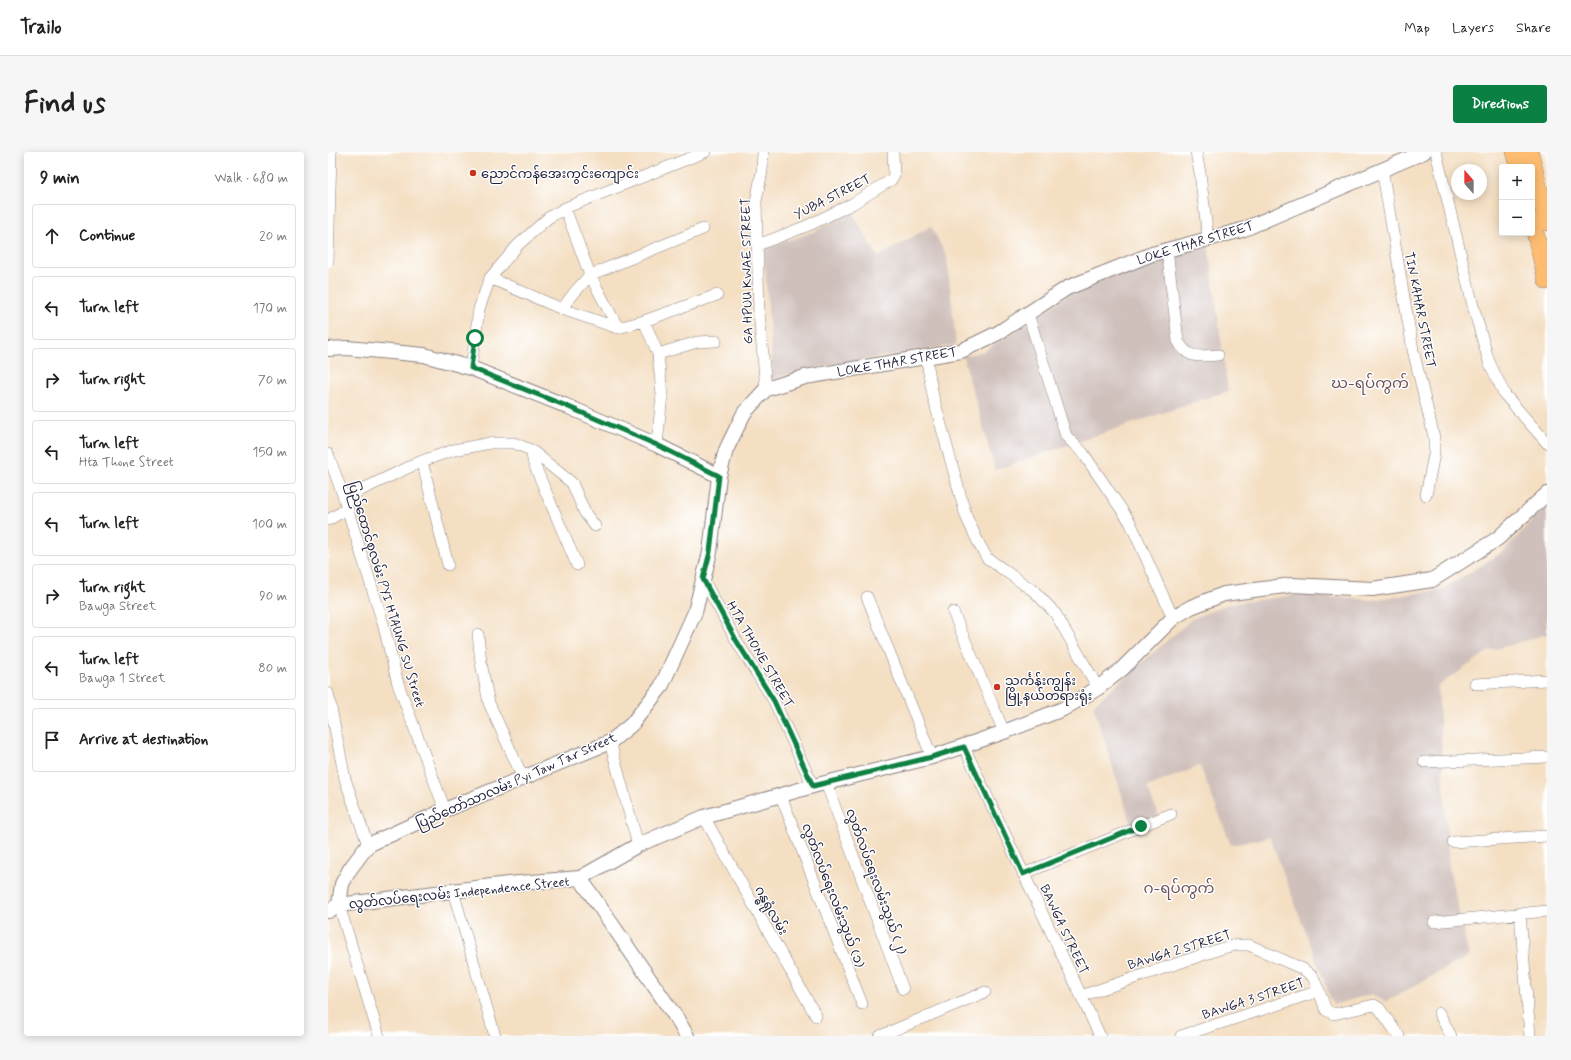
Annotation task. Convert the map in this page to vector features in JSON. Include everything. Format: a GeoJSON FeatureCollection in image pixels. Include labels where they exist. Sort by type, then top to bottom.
{"type":"FeatureCollection","features":[{"type":"Feature","properties":{"kind":"main road"},"geometry":{"type":"LineString","coordinates":[[1515,152],[1518,164]]}},
{"type":"Feature","properties":{"kind":"main road"},"geometry":{"type":"LineString","coordinates":[[1530,152],[1547,222]]}},
{"type":"Feature","properties":{"kind":"main road"},"geometry":{"type":"LineString","coordinates":[[1535,232],[1547,282]]}},
{"type":"Feature","properties":{"kind":"street"},"geometry":{"type":"LineString","coordinates":[[328,262],[331,152]]}},
{"type":"Feature","properties":{"kind":"street"},"geometry":{"type":"LineString","coordinates":[[471,368],[479,309],[490,278],[518,245],[548,218],[565,208],[705,152]]}},
{"type":"Feature","properties":{"kind":"street","name":"GA HPUU KWAE STREET"},"geometry":{"type":"LineString","coordinates":[[763,152],[762,171],[756,202],[758,245],[758,312],[766,389]]}},
{"type":"Feature","properties":{"kind":"street","name":"YUBA STREET"},"geometry":{"type":"LineString","coordinates":[[758,245],[809,225],[852,204],[891,180],[894,175],[893,152]]}},
{"type":"Feature","properties":{"kind":"street"},"geometry":{"type":"LineString","coordinates":[[1196,152],[1208,238]]}},
{"type":"Feature","properties":{"kind":"street","name":"LOKE THAR STREET"},"geometry":{"type":"LineString","coordinates":[[766,389],[805,376],[961,351],[998,333],[1067,288],[1152,254],[1242,230],[1424,152]]}},
{"type":"Feature","properties":{"kind":"street"},"geometry":{"type":"LineString","coordinates":[[1436,152],[1473,306],[1489,362],[1504,395],[1547,443]]}},
{"type":"Feature","properties":{"kind":"street","name":"TIN KAHAR STREET"},"geometry":{"type":"LineString","coordinates":[[1382,169],[1412,350],[1434,437],[1434,454],[1426,495]]}},
{"type":"Feature","properties":{"kind":"street"},"geometry":{"type":"LineString","coordinates":[[565,208],[590,274],[618,328]]}},
{"type":"Feature","properties":{"kind":"street"},"geometry":{"type":"LineString","coordinates":[[562,309],[590,274],[703,229]]}},
{"type":"Feature","properties":{"kind":"street"},"geometry":{"type":"LineString","coordinates":[[1167,250],[1178,341],[1184,352],[1195,356],[1218,355]]}},
{"type":"Feature","properties":{"kind":"street"},"geometry":{"type":"LineString","coordinates":[[490,278],[562,309],[618,328],[644,321],[717,295]]}},
{"type":"Feature","properties":{"kind":"street"},"geometry":{"type":"LineString","coordinates":[[1028,314],[1066,436],[1083,453],[1130,522],[1173,618]]}},
{"type":"Feature","properties":{"kind":"street"},"geometry":{"type":"LineString","coordinates":[[644,321],[658,354],[662,394],[657,445]]}},
{"type":"Feature","properties":{"kind":"street"},"geometry":{"type":"LineString","coordinates":[[658,354],[697,342],[716,342]]}},
{"type":"Feature","properties":{"kind":"street"},"geometry":{"type":"LineString","coordinates":[[328,349],[347,348],[424,355],[471,368],[564,405],[657,445],[719,476],[726,450],[744,414],[766,389]]}},
{"type":"Feature","properties":{"kind":"street"},"geometry":{"type":"LineString","coordinates":[[926,356],[933,396],[966,516],[979,544],[987,558],[1035,592],[1055,613],[1098,688]]}},
{"type":"Feature","properties":{"kind":"street"},"geometry":{"type":"LineString","coordinates":[[328,520],[345,503],[422,461],[454,450],[490,443],[514,443],[531,450],[572,484],[585,513],[595,526]]}},
{"type":"Feature","properties":{"kind":"street"},"geometry":{"type":"LineString","coordinates":[[531,450],[534,464],[577,565]]}},
{"type":"Feature","properties":{"kind":"street","name":"ပြည်ထောင်စုလမ်း PYI HTAUNG SU Street"},"geometry":{"type":"LineString","coordinates":[[328,454],[383,623],[398,684],[445,810]]}},
{"type":"Feature","properties":{"kind":"street"},"geometry":{"type":"LineString","coordinates":[[422,461],[448,565]]}},
{"type":"Feature","properties":{"kind":"street","name":"ပြည်တော်သာလမ်း Pyi Taw Tar Street"},"geometry":{"type":"LineString","coordinates":[[333,908],[342,884],[350,869],[368,845],[445,810],[610,742],[631,725],[661,687],[694,612],[710,552],[719,476]]}},
{"type":"Feature","properties":{"kind":"street","name":"လွတ်လပ်ရေးလမ်း Independence Street"},"geometry":{"type":"LineString","coordinates":[[333,908],[508,884],[580,878],[638,845],[704,817],[820,784],[932,757],[964,747],[1062,709],[1098,688],[1122,669],[1173,618],[1191,607],[1224,594],[1292,585],[1372,589],[1432,580],[1498,539],[1547,494]]}},
{"type":"Feature","properties":{"kind":"street","name":"HTA THONE STREET"},"geometry":{"type":"LineString","coordinates":[[703,579],[736,640],[774,701],[820,784]]}},
{"type":"Feature","properties":{"kind":"street"},"geometry":{"type":"LineString","coordinates":[[867,597],[932,757]]}},
{"type":"Feature","properties":{"kind":"street"},"geometry":{"type":"LineString","coordinates":[[953,612],[1004,732]]}},
{"type":"Feature","properties":{"kind":"street"},"geometry":{"type":"LineString","coordinates":[[478,634],[481,663],[489,703],[523,778]]}},
{"type":"Feature","properties":{"kind":"street"},"geometry":{"type":"LineString","coordinates":[[1475,684],[1547,680]]}},
{"type":"Feature","properties":{"kind":"street"},"geometry":{"type":"LineString","coordinates":[[328,693],[345,779],[368,845]]}},
{"type":"Feature","properties":{"kind":"street"},"geometry":{"type":"LineString","coordinates":[[610,742],[638,845]]}},
{"type":"Feature","properties":{"kind":"street","name":"BAWGA STREET"},"geometry":{"type":"LineString","coordinates":[[964,747],[1100,1036]]}},
{"type":"Feature","properties":{"kind":"street"},"geometry":{"type":"LineString","coordinates":[[1424,762],[1547,757]]}},
{"type":"Feature","properties":{"kind":"street","name":"လွတ်လပ်ရေးလမ်းသွယ် (၂)"},"geometry":{"type":"LineString","coordinates":[[820,784],[903,989]]}},
{"type":"Feature","properties":{"kind":"street","name":"လွတ်လပ်ရေးလမ်းသွယ် (၁)"},"geometry":{"type":"LineString","coordinates":[[781,796],[862,1004]]}},
{"type":"Feature","properties":{"kind":"street"},"geometry":{"type":"LineString","coordinates":[[1023,874],[1171,814]]}},
{"type":"Feature","properties":{"kind":"street","name":"ဂန္ဓရုံလမ်း"},"geometry":{"type":"LineString","coordinates":[[704,817],[816,1016]]}},
{"type":"Feature","properties":{"kind":"street"},"geometry":{"type":"LineString","coordinates":[[1453,842],[1547,836]]}},
{"type":"Feature","properties":{"kind":"street"},"geometry":{"type":"LineString","coordinates":[[580,878],[677,1019],[687,1036]]}},
{"type":"Feature","properties":{"kind":"street"},"geometry":{"type":"LineString","coordinates":[[453,892],[495,1036]]}},
{"type":"Feature","properties":{"kind":"street"},"geometry":{"type":"LineString","coordinates":[[333,908],[379,1036]]}},
{"type":"Feature","properties":{"kind":"street"},"geometry":{"type":"LineString","coordinates":[[1434,922],[1547,911]]}},
{"type":"Feature","properties":{"kind":"street"},"geometry":{"type":"LineString","coordinates":[[1520,913],[1530,1036]]}},
{"type":"Feature","properties":{"kind":"street","name":"BAWGA 2 STREET"},"geometry":{"type":"LineString","coordinates":[[1082,996],[1216,950],[1236,945],[1249,945],[1303,968],[1313,977],[1319,991]]}},
{"type":"Feature","properties":{"kind":"street","name":"BAWGA 3 STREET"},"geometry":{"type":"LineString","coordinates":[[1181,1036],[1319,991],[1326,1010],[1334,1014],[1374,1005],[1379,1008],[1399,1036]]}},
{"type":"Feature","properties":{"kind":"street"},"geometry":{"type":"LineString","coordinates":[[880,1036],[985,992]]}},
{"type":"Feature","properties":{"kind":"street"},"geometry":{"type":"LineString","coordinates":[[1439,1013],[1450,1036]]}},
{"type":"Feature","properties":{"kind":"shaded area"},"geometry":{"type":"Polygon","coordinates":[[[852,212],[878,257],[931,226],[947,257],[956,345],[801,370],[773,379],[764,248],[813,232],[852,212]]]}},
{"type":"Feature","properties":{"kind":"shaded area"},"geometry":{"type":"Polygon","coordinates":[[[1208,244],[1228,391],[995,470],[963,356],[984,351],[1024,326],[1072,292],[1154,260],[1208,244]]]}},
{"type":"Feature","properties":{"kind":"shaded area"},"geometry":{"type":"Polygon","coordinates":[[[1547,505],[1547,634],[1489,651],[1438,686],[1449,868],[1469,956],[1385,1002],[1371,994],[1333,1005],[1270,837],[1231,845],[1200,766],[1147,787],[1159,817],[1132,827],[1093,705],[1192,619],[1228,604],[1295,595],[1373,600],[1443,589],[1504,551],[1547,505]]]}},
{"type":"Feature","properties":{"kind":"place","name":"ညောင်ကန်အေးကွင်းကျောင်း"},"geometry":{"type":"Point","coordinates":[473,173]}},
{"type":"Feature","properties":{"kind":"place","name":"သင်္ကန်းကျွန်း မြို့နယ်တရားရုံး"},"geometry":{"type":"Point","coordinates":[997,687]}},
{"type":"Feature","properties":{"kind":"district","name":"ဃ-ရပ်ကွက်"},"geometry":{"type":"Point","coordinates":[1370,383]}},
{"type":"Feature","properties":{"kind":"district","name":"ဂ-ရပ်ကွက်"},"geometry":{"type":"Point","coordinates":[1179,888]}},
{"type":"Feature","properties":{"kind":"route"},"geometry":{"type":"LineString","coordinates":[[475,338],[471,368],[564,405],[657,445],[719,476],[710,552],[703,579],[736,640],[774,701],[813,786],[932,757],[964,747],[1023,874],[1141,826]]}}]}
